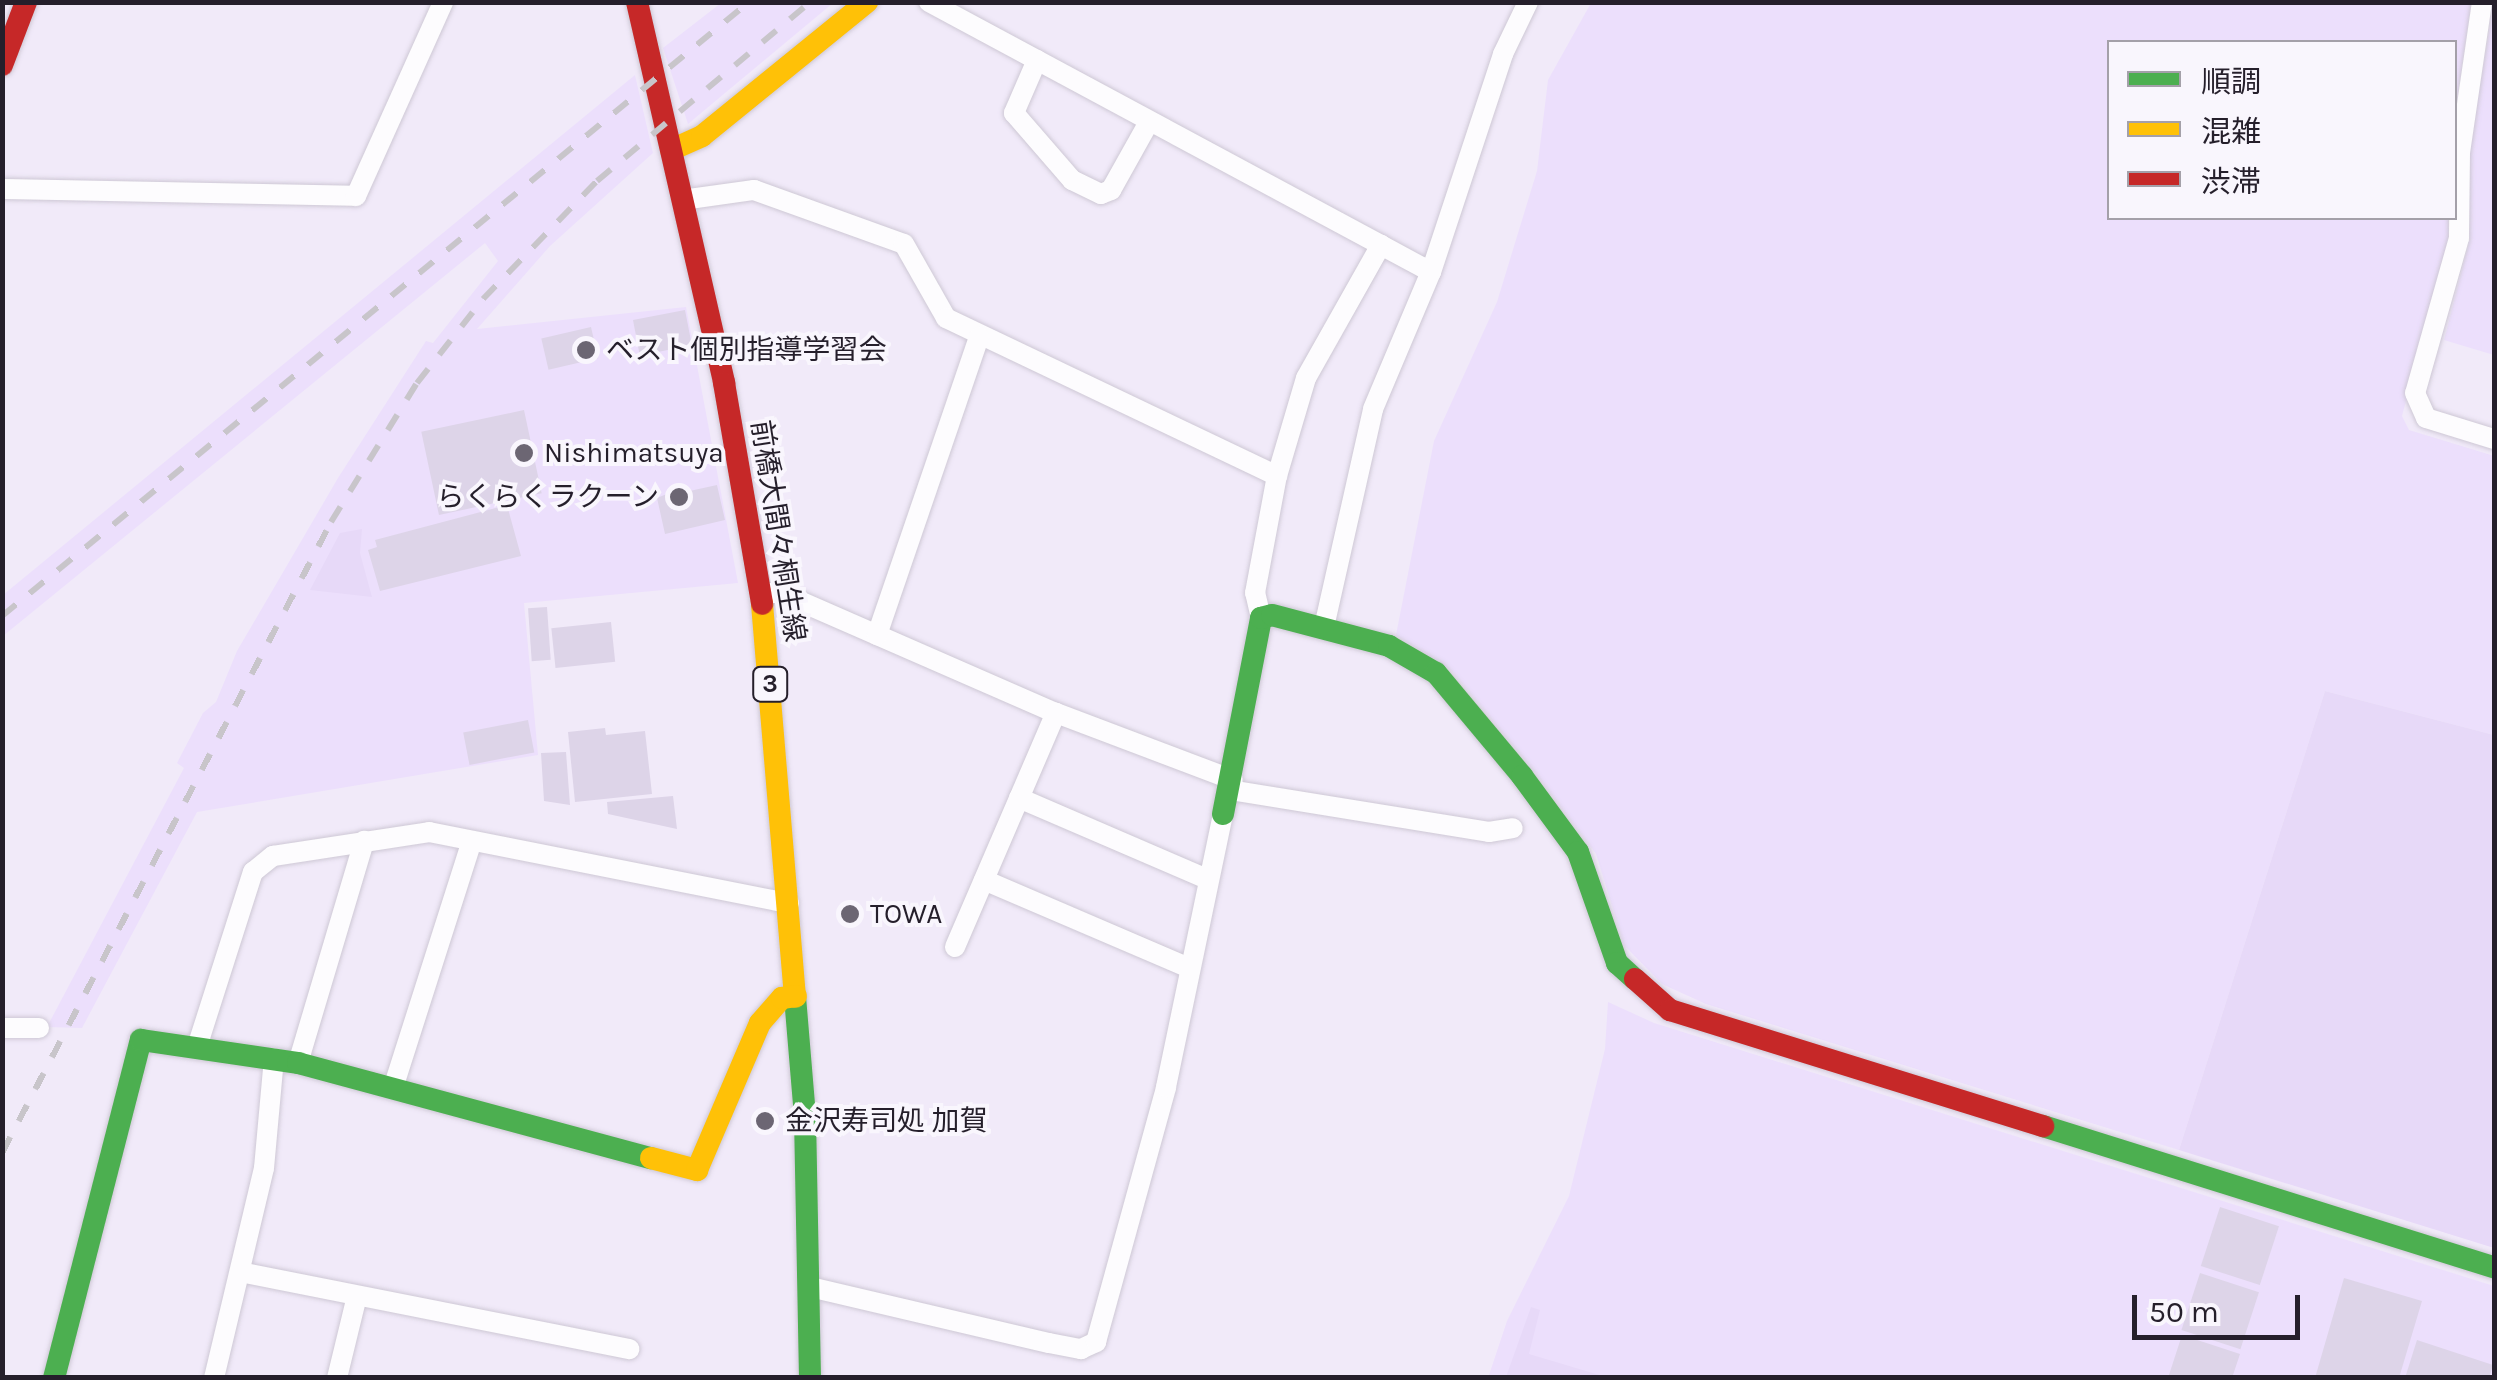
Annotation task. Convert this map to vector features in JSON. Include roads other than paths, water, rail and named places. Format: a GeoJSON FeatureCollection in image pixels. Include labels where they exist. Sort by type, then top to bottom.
{"type":"FeatureCollection","features":[{"type":"Feature","properties":{"kind":"street"},"geometry":{"type":"LineString","coordinates":[[2,65],[26,2]]}},
{"type":"Feature","properties":{"kind":"street"},"geometry":{"type":"LineString","coordinates":[[2,189],[356,196],[443,2]]}},
{"type":"Feature","properties":{"kind":"street","name":"前橋大間々桐生線"},"geometry":{"type":"LineString","coordinates":[[637,2],[724,383],[760,593],[796,996],[810,1287],[810,1378]]}},
{"type":"Feature","properties":{"kind":"street"},"geometry":{"type":"LineString","coordinates":[[670,150],[702,136],[867,2]]}},
{"type":"Feature","properties":{"kind":"street"},"geometry":{"type":"LineString","coordinates":[[930,2],[1431,272]]}},
{"type":"Feature","properties":{"kind":"street"},"geometry":{"type":"LineString","coordinates":[[1324,627],[1364,437],[1431,272],[1503,54],[1528,2]]}},
{"type":"Feature","properties":{"kind":"street"},"geometry":{"type":"LineString","coordinates":[[2482,2],[2460,152],[2459,238],[2415,393],[2426,418],[2494,440]]}},
{"type":"Feature","properties":{"kind":"street"},"geometry":{"type":"LineString","coordinates":[[1037,60],[1014,113],[1072,180],[1101,194],[1111,190],[1150,122]]}},
{"type":"Feature","properties":{"kind":"street"},"geometry":{"type":"LineString","coordinates":[[682,200],[754,190],[904,244],[940,313],[979,338],[1277,476]]}},
{"type":"Feature","properties":{"kind":"street"},"geometry":{"type":"LineString","coordinates":[[1261,618],[1255,593],[1277,476],[1306,378],[1381,245]]}},
{"type":"Feature","properties":{"kind":"street"},"geometry":{"type":"LineString","coordinates":[[877,635],[979,338]]}},
{"type":"Feature","properties":{"kind":"street"},"geometry":{"type":"LineString","coordinates":[[760,593],[782,593],[1231,785],[1489,832],[1513,828]]}},
{"type":"Feature","properties":{"kind":"street"},"geometry":{"type":"LineString","coordinates":[[1261,618],[1324,627],[1389,646],[1450,688],[1578,852],[1618,964],[1670,1010],[2494,1267]]}},
{"type":"Feature","properties":{"kind":"street"},"geometry":{"type":"LineString","coordinates":[[810,1287],[1049,1343],[1082,1348],[1096,1342],[1166,1087],[1207,879],[1231,785],[1255,626],[1261,618]]}},
{"type":"Feature","properties":{"kind":"street"},"geometry":{"type":"LineString","coordinates":[[955,946],[1056,713]]}},
{"type":"Feature","properties":{"kind":"street"},"geometry":{"type":"LineString","coordinates":[[1019,798],[1207,879]]}},
{"type":"Feature","properties":{"kind":"street"},"geometry":{"type":"LineString","coordinates":[[196,1048],[260,860],[429,832],[789,903]]}},
{"type":"Feature","properties":{"kind":"street"},"geometry":{"type":"LineString","coordinates":[[394,1085],[472,841]]}},
{"type":"Feature","properties":{"kind":"street"},"geometry":{"type":"LineString","coordinates":[[298,1063],[364,842]]}},
{"type":"Feature","properties":{"kind":"street"},"geometry":{"type":"LineString","coordinates":[[984,880],[1188,968]]}},
{"type":"Feature","properties":{"kind":"street"},"geometry":{"type":"LineString","coordinates":[[54,1378],[141,1040],[274,1058],[394,1085],[696,1170],[760,1022],[782,998],[796,996]]}},
{"type":"Feature","properties":{"kind":"street"},"geometry":{"type":"LineString","coordinates":[[2,1028],[39,1028]]}},
{"type":"Feature","properties":{"kind":"street"},"geometry":{"type":"LineString","coordinates":[[214,1378],[268,1142],[274,1058]]}},
{"type":"Feature","properties":{"kind":"street"},"geometry":{"type":"LineString","coordinates":[[240,1272],[629,1349]]}},
{"type":"Feature","properties":{"kind":"street"},"geometry":{"type":"LineString","coordinates":[[337,1378],[357,1296]]}},
{"type":"Feature","properties":{"kind":"railway"},"geometry":{"type":"LineString","coordinates":[[2,616],[749,2]]}},
{"type":"Feature","properties":{"kind":"railway"},"geometry":{"type":"LineString","coordinates":[[2,1153],[331,522],[417,383],[483,299],[597,181],[810,2]]}},
{"type":"Feature","properties":{"kind":"place","name":"ベスト個別指導学習会"},"geometry":{"type":"Point","coordinates":[586,350]}},
{"type":"Feature","properties":{"kind":"place","name":"Nishimatsuya"},"geometry":{"type":"Point","coordinates":[524,453]}},
{"type":"Feature","properties":{"kind":"place","name":"らくらくラクーン"},"geometry":{"type":"Point","coordinates":[679,497]}},
{"type":"Feature","properties":{"kind":"place","name":"TOWA"},"geometry":{"type":"Point","coordinates":[850,914]}},
{"type":"Feature","properties":{"kind":"place","name":"金沢寿司処 加賀"},"geometry":{"type":"Point","coordinates":[765,1121]}}]}
